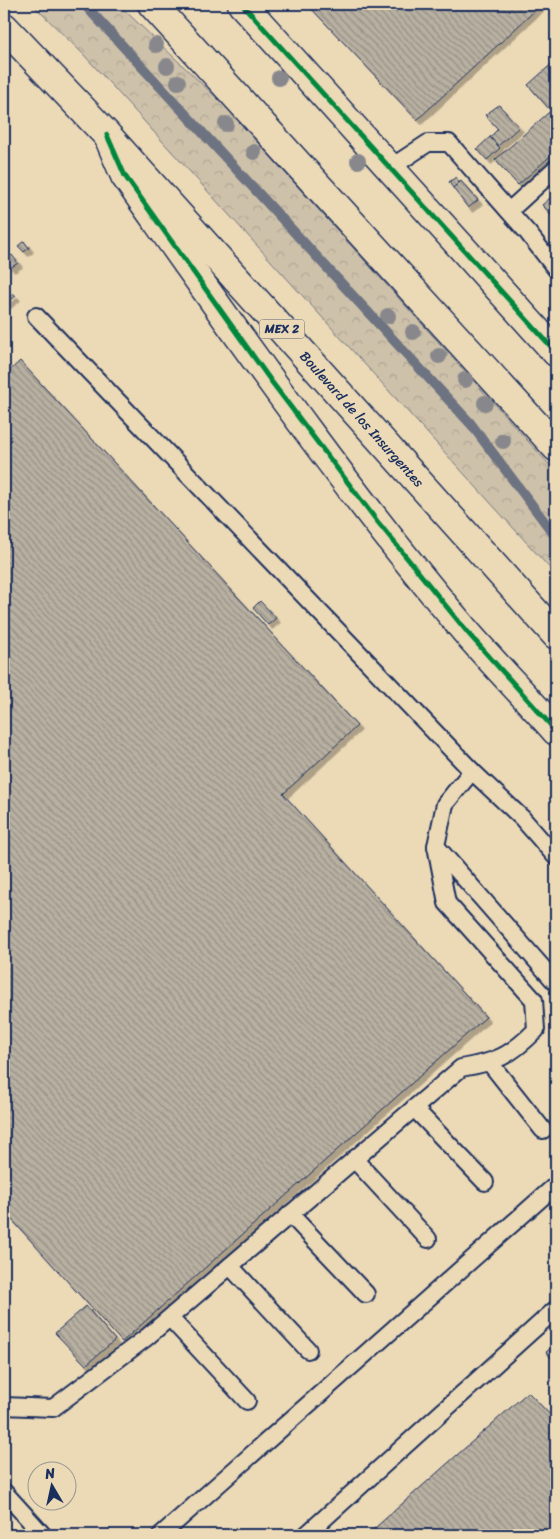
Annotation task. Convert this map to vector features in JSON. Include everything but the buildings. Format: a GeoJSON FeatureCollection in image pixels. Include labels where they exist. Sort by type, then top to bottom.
{"type":"FeatureCollection","features":[{"type":"Feature","properties":{"kind":"main road"},"geometry":{"type":"LineString","coordinates":[[152,4],[556,447]]}},
{"type":"Feature","properties":{"kind":"main road"},"geometry":{"type":"LineString","coordinates":[[242,4],[556,352]]}},
{"type":"Feature","properties":{"kind":"main road","name":"Boulevard de los Insurgentes"},"geometry":{"type":"LineString","coordinates":[[4,27],[107,135],[556,635]]}},
{"type":"Feature","properties":{"kind":"main road"},"geometry":{"type":"LineString","coordinates":[[107,135],[125,176],[283,396],[378,521],[468,633],[556,731]]}},
{"type":"Feature","properties":{"kind":"lane"},"geometry":{"type":"LineString","coordinates":[[390,168],[428,143],[449,143],[554,260]]}},
{"type":"Feature","properties":{"kind":"lane"},"geometry":{"type":"LineString","coordinates":[[509,211],[556,168]]}},
{"type":"Feature","properties":{"kind":"lane"},"geometry":{"type":"LineString","coordinates":[[36,316],[472,772],[522,818],[556,857]]}},
{"type":"Feature","properties":{"kind":"lane"},"geometry":{"type":"LineString","coordinates":[[4,1406],[53,1408],[170,1318],[461,1068],[490,1063],[517,1049],[536,1030],[534,1000],[447,903],[436,846],[445,804],[472,772]]}},
{"type":"Feature","properties":{"kind":"lane"},"geometry":{"type":"LineString","coordinates":[[436,846],[556,982]]}},
{"type":"Feature","properties":{"kind":"lane"},"geometry":{"type":"LineString","coordinates":[[490,1063],[543,1130]]}},
{"type":"Feature","properties":{"kind":"lane"},"geometry":{"type":"LineString","coordinates":[[414,1108],[485,1182]]}},
{"type":"Feature","properties":{"kind":"lane"},"geometry":{"type":"LineString","coordinates":[[354,1159],[428,1239]]}},
{"type":"Feature","properties":{"kind":"lane"},"geometry":{"type":"LineString","coordinates":[[161,1535],[556,1185]]}},
{"type":"Feature","properties":{"kind":"lane"},"geometry":{"type":"LineString","coordinates":[[290,1214],[366,1294]]}},
{"type":"Feature","properties":{"kind":"lane"},"geometry":{"type":"LineString","coordinates":[[230,1266],[308,1350]]}},
{"type":"Feature","properties":{"kind":"lane"},"geometry":{"type":"LineString","coordinates":[[306,1535],[556,1309]]}},
{"type":"Feature","properties":{"kind":"lane"},"geometry":{"type":"LineString","coordinates":[[170,1318],[248,1401]]}},
{"type":"Feature","properties":{"kind":"lane"},"geometry":{"type":"LineString","coordinates":[[4,1492],[43,1535]]}},
{"type":"Feature","properties":{"kind":"green space"},"geometry":{"type":"Polygon","coordinates":[[[32,4],[118,4],[221,102],[556,472],[556,575],[84,55],[32,4]]]}},
{"type":"Feature","properties":{"kind":"waterway"},"geometry":{"type":"LineString","coordinates":[[84,4],[471,424],[556,537]]}},
{"type":"Feature","properties":{"kind":"cycle path"},"geometry":{"type":"LineString","coordinates":[[242,4],[556,352]]}},
{"type":"Feature","properties":{"kind":"cycle path"},"geometry":{"type":"LineString","coordinates":[[107,135],[125,176],[271,381],[377,521],[468,633],[556,731]]}}]}
